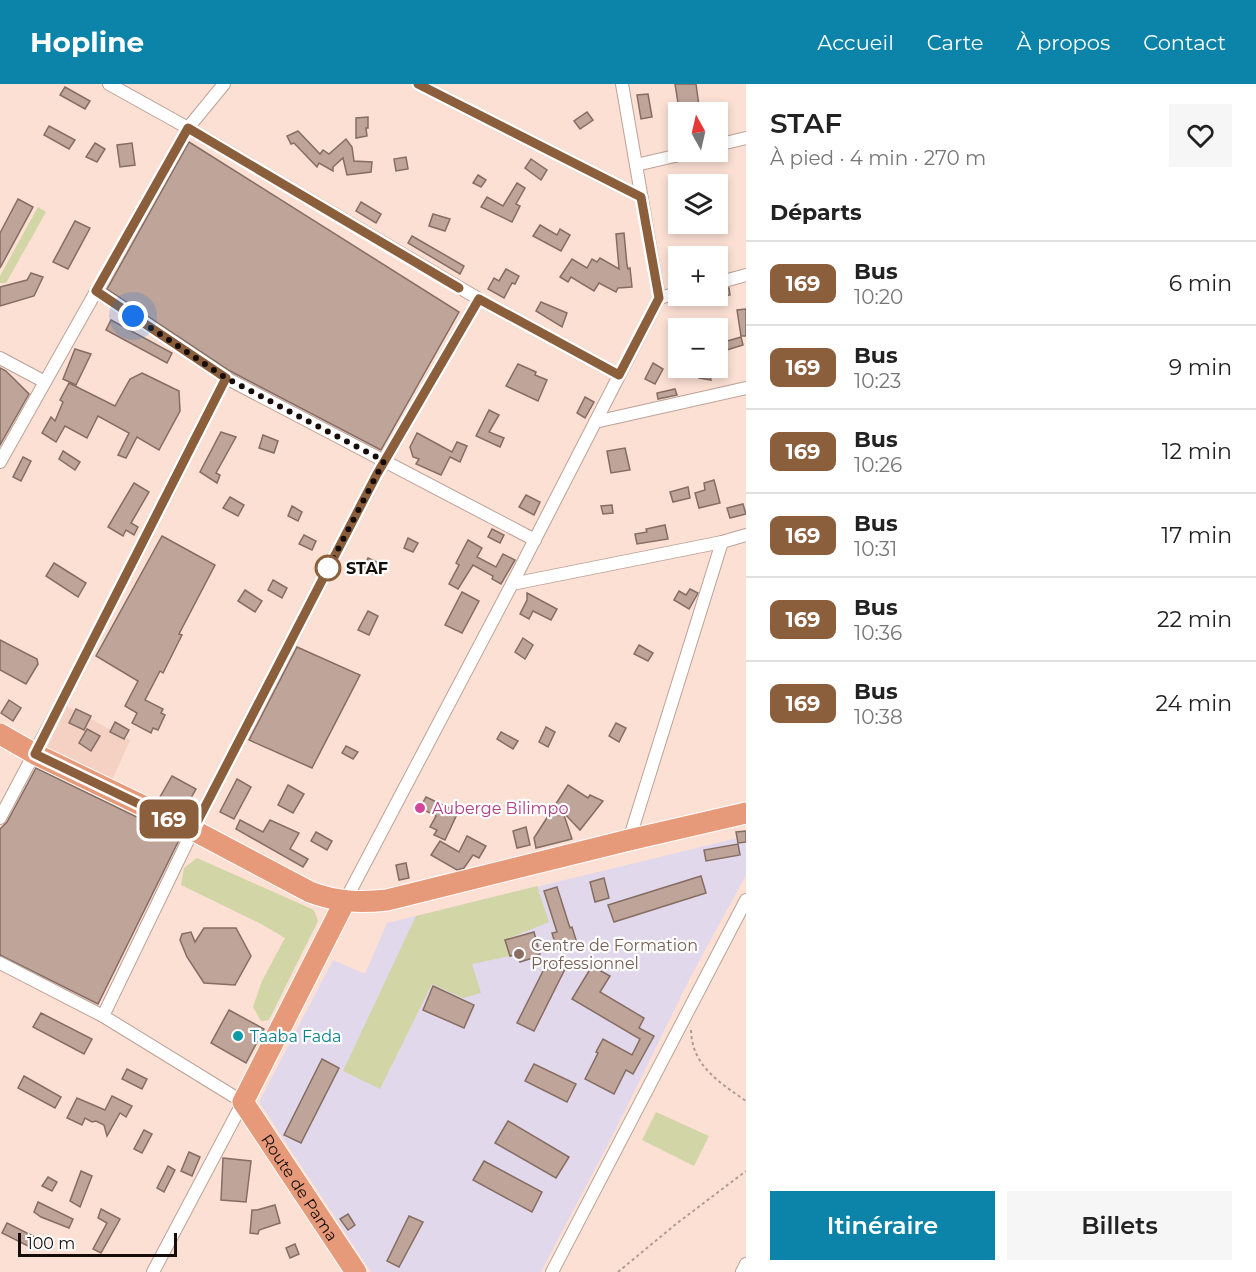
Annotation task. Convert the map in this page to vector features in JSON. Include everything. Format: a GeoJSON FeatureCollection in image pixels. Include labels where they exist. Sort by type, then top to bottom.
{"type":"FeatureCollection","features":[{"type":"Feature","properties":{"kind":"highway"},"geometry":{"type":"LineString","coordinates":[[0,734],[35,754],[193,830],[310,892],[326,898],[345,901],[365,903],[387,900],[746,813]]}},
{"type":"Feature","properties":{"kind":"highway"},"geometry":{"type":"LineString","coordinates":[[243,1102],[345,901]]}},
{"type":"Feature","properties":{"kind":"highway","name":"Route de Pama"},"geometry":{"type":"LineString","coordinates":[[243,1102],[356,1272]]}},
{"type":"Feature","properties":{"kind":"street"},"geometry":{"type":"LineString","coordinates":[[109,84],[479,299],[619,375]]}},
{"type":"Feature","properties":{"kind":"street"},"geometry":{"type":"LineString","coordinates":[[1,458],[188,128],[224,84]]}},
{"type":"Feature","properties":{"kind":"street"},"geometry":{"type":"LineString","coordinates":[[418,84],[641,197]]}},
{"type":"Feature","properties":{"kind":"street"},"geometry":{"type":"LineString","coordinates":[[345,901],[513,584],[659,298],[622,84]]}},
{"type":"Feature","properties":{"kind":"street"},"geometry":{"type":"LineString","coordinates":[[728,142],[746,138]]}},
{"type":"Feature","properties":{"kind":"street"},"geometry":{"type":"LineString","coordinates":[[636,165],[668,158]]}},
{"type":"Feature","properties":{"kind":"street"},"geometry":{"type":"LineString","coordinates":[[728,280],[746,275]]}},
{"type":"Feature","properties":{"kind":"street"},"geometry":{"type":"LineString","coordinates":[[96,291],[226,378],[535,540]]}},
{"type":"Feature","properties":{"kind":"street"},"geometry":{"type":"LineString","coordinates":[[659,298],[668,296]]}},
{"type":"Feature","properties":{"kind":"street"},"geometry":{"type":"LineString","coordinates":[[103,1016],[193,830],[384,461],[479,299]]}},
{"type":"Feature","properties":{"kind":"street"},"geometry":{"type":"LineString","coordinates":[[0,358],[45,382]]}},
{"type":"Feature","properties":{"kind":"street"},"geometry":{"type":"LineString","coordinates":[[0,818],[35,754],[226,378]]}},
{"type":"Feature","properties":{"kind":"street"},"geometry":{"type":"LineString","coordinates":[[596,422],[746,388]]}},
{"type":"Feature","properties":{"kind":"street"},"geometry":{"type":"LineString","coordinates":[[513,584],[722,542],[746,535]]}},
{"type":"Feature","properties":{"kind":"street"},"geometry":{"type":"LineString","coordinates":[[629,840],[722,542]]}},
{"type":"Feature","properties":{"kind":"street"},"geometry":{"type":"LineString","coordinates":[[552,1272],[746,900]]}},
{"type":"Feature","properties":{"kind":"street"},"geometry":{"type":"LineString","coordinates":[[0,963],[103,1016],[243,1102],[153,1272]]}},
{"type":"Feature","properties":{"kind":"street"},"geometry":{"type":"LineString","coordinates":[[742,1272],[746,1264]]}},
{"type":"Feature","properties":{"kind":"path"},"geometry":{"type":"LineString","coordinates":[[691,1006],[692,1044],[709,1074],[746,1101]]}},
{"type":"Feature","properties":{"kind":"path"},"geometry":{"type":"LineString","coordinates":[[618,1272],[746,1171]]}},
{"type":"Feature","properties":{"kind":"shaded area"},"geometry":{"type":"Polygon","coordinates":[[[61,703],[130,740],[108,789],[35,754],[61,703]]]}},
{"type":"Feature","properties":{"kind":"shaded area"},"geometry":{"type":"Polygon","coordinates":[[[746,836],[746,875],[690,978],[616,1129],[541,1272],[371,1272],[259,1102],[333,960],[365,974],[387,923],[746,836]]]}},
{"type":"Feature","properties":{"kind":"green space"},"geometry":{"type":"Polygon","coordinates":[[[38,207],[46,212],[6,283],[0,283],[0,276],[38,207]]]}},
{"type":"Feature","properties":{"kind":"green space"},"geometry":{"type":"Polygon","coordinates":[[[197,858],[314,910],[318,921],[269,1020],[261,1021],[253,1007],[262,981],[285,938],[181,885],[184,868],[197,858]]]}},
{"type":"Feature","properties":{"kind":"green space"},"geometry":{"type":"Polygon","coordinates":[[[537,886],[549,922],[505,940],[510,956],[472,964],[481,993],[463,998],[432,984],[380,1089],[343,1071],[416,916],[537,886]]]}},
{"type":"Feature","properties":{"kind":"green space"},"geometry":{"type":"Polygon","coordinates":[[[656,1112],[709,1136],[694,1166],[642,1140],[656,1112]]]}},
{"type":"Feature","properties":{"kind":"building"},"geometry":{"type":"Polygon","coordinates":[[[675,84],[696,84],[698,102],[678,102],[675,84]]]}},
{"type":"Feature","properties":{"kind":"building"},"geometry":{"type":"Polygon","coordinates":[[[65,87],[90,101],[85,109],[60,95],[65,87]]]}},
{"type":"Feature","properties":{"kind":"building"},"geometry":{"type":"Polygon","coordinates":[[[648,94],[652,117],[641,119],[637,95],[648,94]]]}},
{"type":"Feature","properties":{"kind":"building"},"geometry":{"type":"Polygon","coordinates":[[[587,112],[593,120],[580,129],[574,121],[587,112]]]}},
{"type":"Feature","properties":{"kind":"building"},"geometry":{"type":"Polygon","coordinates":[[[368,117],[367,136],[356,138],[356,118],[368,117]]]}},
{"type":"Feature","properties":{"kind":"building"},"geometry":{"type":"Polygon","coordinates":[[[49,126],[75,140],[69,149],[44,135],[49,126]]]}},
{"type":"Feature","properties":{"kind":"building"},"geometry":{"type":"Polygon","coordinates":[[[298,131],[320,154],[323,150],[329,154],[346,139],[352,147],[354,161],[372,162],[371,172],[347,175],[343,158],[333,167],[333,171],[319,163],[317,167],[294,143],[291,144],[287,136],[298,131]]]}},
{"type":"Feature","properties":{"kind":"building"},"geometry":{"type":"Polygon","coordinates":[[[189,142],[459,312],[381,450],[230,371],[107,289],[189,142]]]}},
{"type":"Feature","properties":{"kind":"building"},"geometry":{"type":"Polygon","coordinates":[[[95,143],[105,149],[97,162],[86,157],[95,143]]]}},
{"type":"Feature","properties":{"kind":"building"},"geometry":{"type":"Polygon","coordinates":[[[132,143],[135,165],[120,167],[117,145],[132,143]]]}},
{"type":"Feature","properties":{"kind":"building"},"geometry":{"type":"Polygon","coordinates":[[[406,157],[408,169],[396,171],[394,159],[406,157]]]}},
{"type":"Feature","properties":{"kind":"building"},"geometry":{"type":"Polygon","coordinates":[[[531,159],[547,170],[541,180],[525,168],[531,159]]]}},
{"type":"Feature","properties":{"kind":"building"},"geometry":{"type":"Polygon","coordinates":[[[478,175],[486,180],[481,187],[473,183],[478,175]]]}},
{"type":"Feature","properties":{"kind":"building"},"geometry":{"type":"Polygon","coordinates":[[[517,183],[525,188],[516,204],[520,206],[512,222],[481,207],[487,197],[503,206],[517,183]]]}},
{"type":"Feature","properties":{"kind":"building"},"geometry":{"type":"Polygon","coordinates":[[[18,199],[33,207],[0,268],[0,233],[18,199]]]}},
{"type":"Feature","properties":{"kind":"building"},"geometry":{"type":"Polygon","coordinates":[[[361,202],[381,214],[376,223],[356,211],[361,202]]]}},
{"type":"Feature","properties":{"kind":"building"},"geometry":{"type":"Polygon","coordinates":[[[433,214],[450,219],[445,231],[429,226],[433,214]]]}},
{"type":"Feature","properties":{"kind":"building"},"geometry":{"type":"Polygon","coordinates":[[[75,221],[90,228],[68,269],[53,262],[75,221]]]}},
{"type":"Feature","properties":{"kind":"building"},"geometry":{"type":"Polygon","coordinates":[[[540,225],[557,235],[560,229],[570,235],[561,251],[533,236],[540,225]]]}},
{"type":"Feature","properties":{"kind":"building"},"geometry":{"type":"Polygon","coordinates":[[[624,233],[632,287],[618,288],[616,292],[599,283],[594,291],[571,277],[568,282],[560,277],[572,259],[587,268],[592,259],[597,262],[600,258],[619,269],[616,234],[624,233]]]}},
{"type":"Feature","properties":{"kind":"building"},"geometry":{"type":"Polygon","coordinates":[[[412,236],[464,266],[460,274],[408,243],[412,236]]]}},
{"type":"Feature","properties":{"kind":"building"},"geometry":{"type":"Polygon","coordinates":[[[506,269],[519,276],[515,284],[512,283],[504,298],[488,289],[494,278],[499,281],[506,269]]]}},
{"type":"Feature","properties":{"kind":"building"},"geometry":{"type":"Polygon","coordinates":[[[31,273],[43,277],[34,296],[0,306],[0,287],[27,280],[31,273]]]}},
{"type":"Feature","properties":{"kind":"building"},"geometry":{"type":"Polygon","coordinates":[[[541,302],[567,313],[562,327],[536,311],[541,302]]]}},
{"type":"Feature","properties":{"kind":"building"},"geometry":{"type":"Polygon","coordinates":[[[746,309],[746,336],[741,336],[737,310],[746,309]]]}},
{"type":"Feature","properties":{"kind":"building"},"geometry":{"type":"Polygon","coordinates":[[[111,320],[172,353],[167,363],[106,330],[111,320]]]}},
{"type":"Feature","properties":{"kind":"building"},"geometry":{"type":"Polygon","coordinates":[[[741,337],[743,345],[728,350],[728,341],[741,337]]]}},
{"type":"Feature","properties":{"kind":"building"},"geometry":{"type":"Polygon","coordinates":[[[75,349],[91,354],[76,385],[63,379],[75,349]]]}},
{"type":"Feature","properties":{"kind":"building"},"geometry":{"type":"Polygon","coordinates":[[[653,363],[663,369],[655,384],[645,379],[653,363]]]}},
{"type":"Feature","properties":{"kind":"building"},"geometry":{"type":"Polygon","coordinates":[[[518,364],[547,380],[538,401],[506,386],[518,364]]]}},
{"type":"Feature","properties":{"kind":"building"},"geometry":{"type":"Polygon","coordinates":[[[0,368],[29,394],[0,445],[0,368]]]}},
{"type":"Feature","properties":{"kind":"building"},"geometry":{"type":"Polygon","coordinates":[[[142,373],[179,391],[180,411],[159,450],[137,437],[126,458],[118,455],[129,433],[98,416],[87,438],[65,426],[56,442],[42,433],[51,417],[55,421],[63,402],[60,400],[69,383],[115,406],[130,379],[142,373]]]}},
{"type":"Feature","properties":{"kind":"building"},"geometry":{"type":"Polygon","coordinates":[[[675,389],[677,395],[658,399],[657,393],[675,389]]]}},
{"type":"Feature","properties":{"kind":"building"},"geometry":{"type":"Polygon","coordinates":[[[585,397],[594,402],[585,418],[577,413],[585,397]]]}},
{"type":"Feature","properties":{"kind":"building"},"geometry":{"type":"Polygon","coordinates":[[[489,410],[499,415],[489,432],[504,438],[500,447],[476,436],[489,410]]]}},
{"type":"Feature","properties":{"kind":"building"},"geometry":{"type":"Polygon","coordinates":[[[221,432],[236,437],[216,473],[220,475],[217,483],[200,472],[221,432]]]}},
{"type":"Feature","properties":{"kind":"building"},"geometry":{"type":"Polygon","coordinates":[[[417,433],[452,452],[457,442],[467,446],[460,462],[450,457],[441,475],[416,464],[419,459],[413,457],[410,447],[417,433]]]}},
{"type":"Feature","properties":{"kind":"building"},"geometry":{"type":"Polygon","coordinates":[[[263,435],[278,441],[274,453],[259,448],[263,435]]]}},
{"type":"Feature","properties":{"kind":"building"},"geometry":{"type":"Polygon","coordinates":[[[625,448],[630,470],[611,473],[607,451],[625,448]]]}},
{"type":"Feature","properties":{"kind":"building"},"geometry":{"type":"Polygon","coordinates":[[[63,451],[80,462],[75,470],[59,459],[63,451]]]}},
{"type":"Feature","properties":{"kind":"building"},"geometry":{"type":"Polygon","coordinates":[[[23,457],[31,461],[21,481],[13,477],[23,457]]]}},
{"type":"Feature","properties":{"kind":"building"},"geometry":{"type":"Polygon","coordinates":[[[714,480],[720,503],[699,508],[695,493],[705,490],[704,483],[714,480]]]}},
{"type":"Feature","properties":{"kind":"building"},"geometry":{"type":"Polygon","coordinates":[[[134,483],[149,492],[131,523],[138,527],[134,535],[126,530],[123,536],[108,527],[134,483]]]}},
{"type":"Feature","properties":{"kind":"building"},"geometry":{"type":"Polygon","coordinates":[[[688,487],[690,498],[673,502],[670,492],[688,487]]]}},
{"type":"Feature","properties":{"kind":"building"},"geometry":{"type":"Polygon","coordinates":[[[526,495],[540,502],[534,515],[519,507],[526,495]]]}},
{"type":"Feature","properties":{"kind":"building"},"geometry":{"type":"Polygon","coordinates":[[[230,497],[244,505],[238,516],[223,508],[230,497]]]}},
{"type":"Feature","properties":{"kind":"building"},"geometry":{"type":"Polygon","coordinates":[[[743,504],[746,514],[730,518],[727,508],[743,504]]]}},
{"type":"Feature","properties":{"kind":"building"},"geometry":{"type":"Polygon","coordinates":[[[612,505],[613,513],[603,514],[601,506],[612,505]]]}},
{"type":"Feature","properties":{"kind":"building"},"geometry":{"type":"Polygon","coordinates":[[[292,506],[302,512],[298,521],[288,516],[292,506]]]}},
{"type":"Feature","properties":{"kind":"building"},"geometry":{"type":"Polygon","coordinates":[[[665,525],[668,539],[637,544],[635,534],[665,525]]]}},
{"type":"Feature","properties":{"kind":"building"},"geometry":{"type":"Polygon","coordinates":[[[492,529],[504,535],[500,543],[488,537],[492,529]]]}},
{"type":"Feature","properties":{"kind":"building"},"geometry":{"type":"Polygon","coordinates":[[[304,535],[316,541],[312,550],[299,544],[304,535]]]}},
{"type":"Feature","properties":{"kind":"building"},"geometry":{"type":"Polygon","coordinates":[[[162,536],[215,565],[179,634],[182,635],[163,673],[160,671],[145,700],[163,709],[161,713],[165,715],[158,730],[153,728],[151,733],[132,723],[137,713],[125,706],[138,681],[96,656],[162,536]]]}},
{"type":"Feature","properties":{"kind":"building"},"geometry":{"type":"Polygon","coordinates":[[[408,538],[418,543],[413,552],[404,548],[408,538]]]}},
{"type":"Feature","properties":{"kind":"building"},"geometry":{"type":"Polygon","coordinates":[[[468,540],[482,548],[477,557],[496,567],[503,554],[515,560],[501,584],[492,579],[493,576],[473,565],[458,589],[449,584],[459,565],[456,563],[468,540]]]}},
{"type":"Feature","properties":{"kind":"building"},"geometry":{"type":"Polygon","coordinates":[[[368,558],[381,564],[375,575],[363,569],[368,558]]]}},
{"type":"Feature","properties":{"kind":"building"},"geometry":{"type":"Polygon","coordinates":[[[54,563],[86,583],[78,597],[46,576],[54,563]]]}},
{"type":"Feature","properties":{"kind":"building"},"geometry":{"type":"Polygon","coordinates":[[[273,580],[287,588],[282,598],[268,590],[273,580]]]}},
{"type":"Feature","properties":{"kind":"building"},"geometry":{"type":"Polygon","coordinates":[[[690,589],[698,593],[689,609],[674,600],[679,591],[686,595],[690,589]]]}},
{"type":"Feature","properties":{"kind":"building"},"geometry":{"type":"Polygon","coordinates":[[[245,590],[262,601],[255,612],[238,601],[245,590]]]}},
{"type":"Feature","properties":{"kind":"building"},"geometry":{"type":"Polygon","coordinates":[[[462,592],[479,601],[462,633],[445,625],[462,592]]]}},
{"type":"Feature","properties":{"kind":"building"},"geometry":{"type":"Polygon","coordinates":[[[527,593],[557,609],[551,620],[533,611],[529,619],[520,614],[527,600],[527,593]]]}},
{"type":"Feature","properties":{"kind":"building"},"geometry":{"type":"Polygon","coordinates":[[[368,611],[378,616],[369,635],[358,630],[368,611]]]}},
{"type":"Feature","properties":{"kind":"building"},"geometry":{"type":"Polygon","coordinates":[[[523,638],[533,645],[525,659],[515,652],[523,638]]]}},
{"type":"Feature","properties":{"kind":"building"},"geometry":{"type":"Polygon","coordinates":[[[0,640],[37,659],[38,664],[26,684],[0,670],[0,640]]]}},
{"type":"Feature","properties":{"kind":"building"},"geometry":{"type":"Polygon","coordinates":[[[639,645],[653,653],[648,661],[634,654],[639,645]]]}},
{"type":"Feature","properties":{"kind":"building"},"geometry":{"type":"Polygon","coordinates":[[[297,647],[360,675],[312,768],[249,740],[297,647]]]}},
{"type":"Feature","properties":{"kind":"building"},"geometry":{"type":"Polygon","coordinates":[[[9,700],[21,708],[13,721],[1,713],[9,700]]]}},
{"type":"Feature","properties":{"kind":"building"},"geometry":{"type":"Polygon","coordinates":[[[76,709],[91,716],[84,730],[69,723],[76,709]]]}},
{"type":"Feature","properties":{"kind":"building"},"geometry":{"type":"Polygon","coordinates":[[[115,722],[129,730],[124,739],[110,732],[115,722]]]}},
{"type":"Feature","properties":{"kind":"building"},"geometry":{"type":"Polygon","coordinates":[[[616,723],[626,728],[619,742],[609,736],[616,723]]]}},
{"type":"Feature","properties":{"kind":"building"},"geometry":{"type":"Polygon","coordinates":[[[546,727],[555,732],[548,747],[539,742],[546,727]]]}},
{"type":"Feature","properties":{"kind":"building"},"geometry":{"type":"Polygon","coordinates":[[[87,729],[100,736],[91,751],[79,743],[87,729]]]}},
{"type":"Feature","properties":{"kind":"building"},"geometry":{"type":"Polygon","coordinates":[[[501,732],[518,741],[513,749],[497,739],[501,732]]]}},
{"type":"Feature","properties":{"kind":"building"},"geometry":{"type":"Polygon","coordinates":[[[346,746],[358,752],[353,759],[342,753],[346,746]]]}},
{"type":"Feature","properties":{"kind":"building"},"geometry":{"type":"Polygon","coordinates":[[[36,768],[180,838],[98,1004],[0,955],[0,829],[7,822],[36,768]]]}},
{"type":"Feature","properties":{"kind":"building"},"geometry":{"type":"Polygon","coordinates":[[[172,776],[196,789],[184,810],[160,797],[172,776]]]}},
{"type":"Feature","properties":{"kind":"building"},"geometry":{"type":"Polygon","coordinates":[[[237,779],[251,787],[234,819],[220,812],[237,779]]]}},
{"type":"Feature","properties":{"kind":"building"},"geometry":{"type":"Polygon","coordinates":[[[288,785],[304,794],[293,813],[278,805],[288,785]]]}},
{"type":"Feature","properties":{"kind":"building"},"geometry":{"type":"Polygon","coordinates":[[[568,785],[588,798],[590,795],[603,801],[580,830],[563,812],[572,839],[536,848],[534,838],[568,785]]]}},
{"type":"Feature","properties":{"kind":"building"},"geometry":{"type":"Polygon","coordinates":[[[426,797],[458,812],[445,840],[434,835],[437,830],[430,827],[436,816],[420,808],[426,797]]]}},
{"type":"Feature","properties":{"kind":"building"},"geometry":{"type":"Polygon","coordinates":[[[240,820],[263,832],[270,820],[299,833],[290,849],[308,859],[303,867],[236,829],[240,820]]]}},
{"type":"Feature","properties":{"kind":"building"},"geometry":{"type":"Polygon","coordinates":[[[526,827],[530,845],[517,848],[513,831],[526,827]]]}},
{"type":"Feature","properties":{"kind":"building"},"geometry":{"type":"Polygon","coordinates":[[[746,831],[746,842],[738,843],[736,832],[746,831]]]}},
{"type":"Feature","properties":{"kind":"building"},"geometry":{"type":"Polygon","coordinates":[[[316,832],[332,841],[327,850],[311,841],[316,832]]]}},
{"type":"Feature","properties":{"kind":"building"},"geometry":{"type":"Polygon","coordinates":[[[467,836],[486,846],[479,858],[473,855],[464,868],[457,870],[431,855],[440,841],[459,852],[467,836]]]}},
{"type":"Feature","properties":{"kind":"building"},"geometry":{"type":"Polygon","coordinates":[[[738,844],[740,855],[706,861],[704,850],[738,844]]]}},
{"type":"Feature","properties":{"kind":"building"},"geometry":{"type":"Polygon","coordinates":[[[406,863],[409,878],[399,880],[396,865],[406,863]]]}},
{"type":"Feature","properties":{"kind":"building"},"geometry":{"type":"Polygon","coordinates":[[[701,876],[706,893],[614,922],[608,905],[701,876]]]}},
{"type":"Feature","properties":{"kind":"building"},"geometry":{"type":"Polygon","coordinates":[[[604,878],[609,898],[595,902],[590,882],[604,878]]]}},
{"type":"Feature","properties":{"kind":"building"},"geometry":{"type":"Polygon","coordinates":[[[557,887],[577,943],[557,949],[552,933],[557,932],[544,891],[557,887]]]}},
{"type":"Feature","properties":{"kind":"building"},"geometry":{"type":"Polygon","coordinates":[[[204,928],[236,928],[251,956],[235,985],[204,983],[187,957],[180,940],[182,934],[191,932],[195,942],[204,928]]]}},
{"type":"Feature","properties":{"kind":"building"},"geometry":{"type":"Polygon","coordinates":[[[534,932],[540,954],[536,955],[539,956],[520,962],[519,954],[510,956],[505,940],[534,932]]]}},
{"type":"Feature","properties":{"kind":"building"},"geometry":{"type":"Polygon","coordinates":[[[548,961],[565,969],[534,1031],[517,1023],[548,961]]]}},
{"type":"Feature","properties":{"kind":"building"},"geometry":{"type":"Polygon","coordinates":[[[592,966],[610,976],[600,992],[644,1018],[639,1028],[654,1036],[633,1074],[626,1070],[614,1094],[585,1079],[598,1053],[596,1052],[603,1039],[632,1055],[640,1039],[572,999],[592,966]]]}},
{"type":"Feature","properties":{"kind":"building"},"geometry":{"type":"Polygon","coordinates":[[[433,986],[474,1005],[464,1028],[423,1010],[433,986]]]}},
{"type":"Feature","properties":{"kind":"building","name":"Taaba Fada"},"geometry":{"type":"Polygon","coordinates":[[[229,1010],[264,1029],[246,1063],[211,1043],[229,1010]]]}},
{"type":"Feature","properties":{"kind":"building"},"geometry":{"type":"Polygon","coordinates":[[[41,1013],[92,1039],[84,1054],[33,1027],[41,1013]]]}},
{"type":"Feature","properties":{"kind":"building"},"geometry":{"type":"Polygon","coordinates":[[[322,1059],[339,1068],[301,1143],[284,1135],[322,1059]]]}},
{"type":"Feature","properties":{"kind":"building"},"geometry":{"type":"Polygon","coordinates":[[[534,1064],[576,1084],[567,1102],[525,1081],[534,1064]]]}},
{"type":"Feature","properties":{"kind":"building"},"geometry":{"type":"Polygon","coordinates":[[[127,1069],[147,1079],[142,1089],[122,1079],[127,1069]]]}},
{"type":"Feature","properties":{"kind":"building"},"geometry":{"type":"Polygon","coordinates":[[[24,1076],[61,1097],[55,1108],[18,1088],[24,1076]]]}},
{"type":"Feature","properties":{"kind":"building"},"geometry":{"type":"Polygon","coordinates":[[[112,1096],[132,1106],[126,1117],[120,1113],[107,1136],[104,1125],[96,1121],[92,1122],[85,1118],[82,1125],[67,1118],[77,1098],[105,1110],[112,1096]]]}},
{"type":"Feature","properties":{"kind":"building"},"geometry":{"type":"Polygon","coordinates":[[[508,1121],[569,1157],[556,1178],[495,1143],[508,1121]]]}},
{"type":"Feature","properties":{"kind":"building"},"geometry":{"type":"Polygon","coordinates":[[[144,1130],[152,1134],[142,1153],[134,1149],[144,1130]]]}},
{"type":"Feature","properties":{"kind":"building"},"geometry":{"type":"Polygon","coordinates":[[[189,1152],[200,1157],[192,1176],[181,1171],[189,1152]]]}},
{"type":"Feature","properties":{"kind":"building"},"geometry":{"type":"Polygon","coordinates":[[[223,1158],[251,1161],[246,1202],[221,1200],[223,1158]]]}},
{"type":"Feature","properties":{"kind":"building"},"geometry":{"type":"Polygon","coordinates":[[[484,1161],[542,1192],[532,1212],[473,1180],[484,1161]]]}},
{"type":"Feature","properties":{"kind":"building"},"geometry":{"type":"Polygon","coordinates":[[[168,1166],[175,1170],[164,1192],[157,1188],[168,1166]]]}},
{"type":"Feature","properties":{"kind":"building"},"geometry":{"type":"Polygon","coordinates":[[[81,1171],[92,1176],[80,1207],[70,1201],[81,1171]]]}},
{"type":"Feature","properties":{"kind":"building"},"geometry":{"type":"Polygon","coordinates":[[[48,1177],[57,1182],[52,1191],[42,1186],[48,1177]]]}},
{"type":"Feature","properties":{"kind":"building"},"geometry":{"type":"Polygon","coordinates":[[[38,1202],[73,1219],[69,1228],[34,1212],[38,1202]]]}},
{"type":"Feature","properties":{"kind":"building"},"geometry":{"type":"Polygon","coordinates":[[[275,1205],[280,1223],[259,1230],[258,1234],[250,1233],[252,1210],[275,1205]]]}},
{"type":"Feature","properties":{"kind":"building"},"geometry":{"type":"Polygon","coordinates":[[[101,1209],[120,1219],[101,1253],[93,1249],[107,1223],[98,1218],[101,1209]]]}},
{"type":"Feature","properties":{"kind":"building"},"geometry":{"type":"Polygon","coordinates":[[[348,1214],[355,1225],[348,1230],[340,1219],[348,1214]]]}},
{"type":"Feature","properties":{"kind":"building"},"geometry":{"type":"Polygon","coordinates":[[[409,1216],[423,1222],[399,1267],[387,1261],[409,1216]]]}},
{"type":"Feature","properties":{"kind":"building"},"geometry":{"type":"Polygon","coordinates":[[[7,1223],[37,1238],[32,1248],[2,1233],[7,1223]]]}},
{"type":"Feature","properties":{"kind":"building"},"geometry":{"type":"Polygon","coordinates":[[[295,1244],[299,1254],[290,1258],[286,1248],[295,1244]]]}},
{"type":"Feature","properties":{"kind":"bus line","name":"169"},"geometry":{"type":"LineString","coordinates":[[418,84],[641,197],[659,298],[619,375],[479,299],[377,474],[193,830],[35,754],[226,378],[96,291],[188,128],[459,288]]}},
{"type":"Feature","properties":{"kind":"place","name":"STAF"},"geometry":{"type":"Point","coordinates":[328,568]}},
{"type":"Feature","properties":{"kind":"place","name":"Auberge Bilimpo"},"geometry":{"type":"Point","coordinates":[420,808]}},
{"type":"Feature","properties":{"kind":"place","name":"Centre de Formation Professionnel"},"geometry":{"type":"Point","coordinates":[519,954]}},
{"type":"Feature","properties":{"kind":"place","name":"Taaba Fada"},"geometry":{"type":"Point","coordinates":[238,1036]}},
{"type":"Feature","properties":{"kind":"route"},"geometry":{"type":"LineString","coordinates":[[133,316],[226,378],[384,461],[323,578],[328,568]]}}]}
